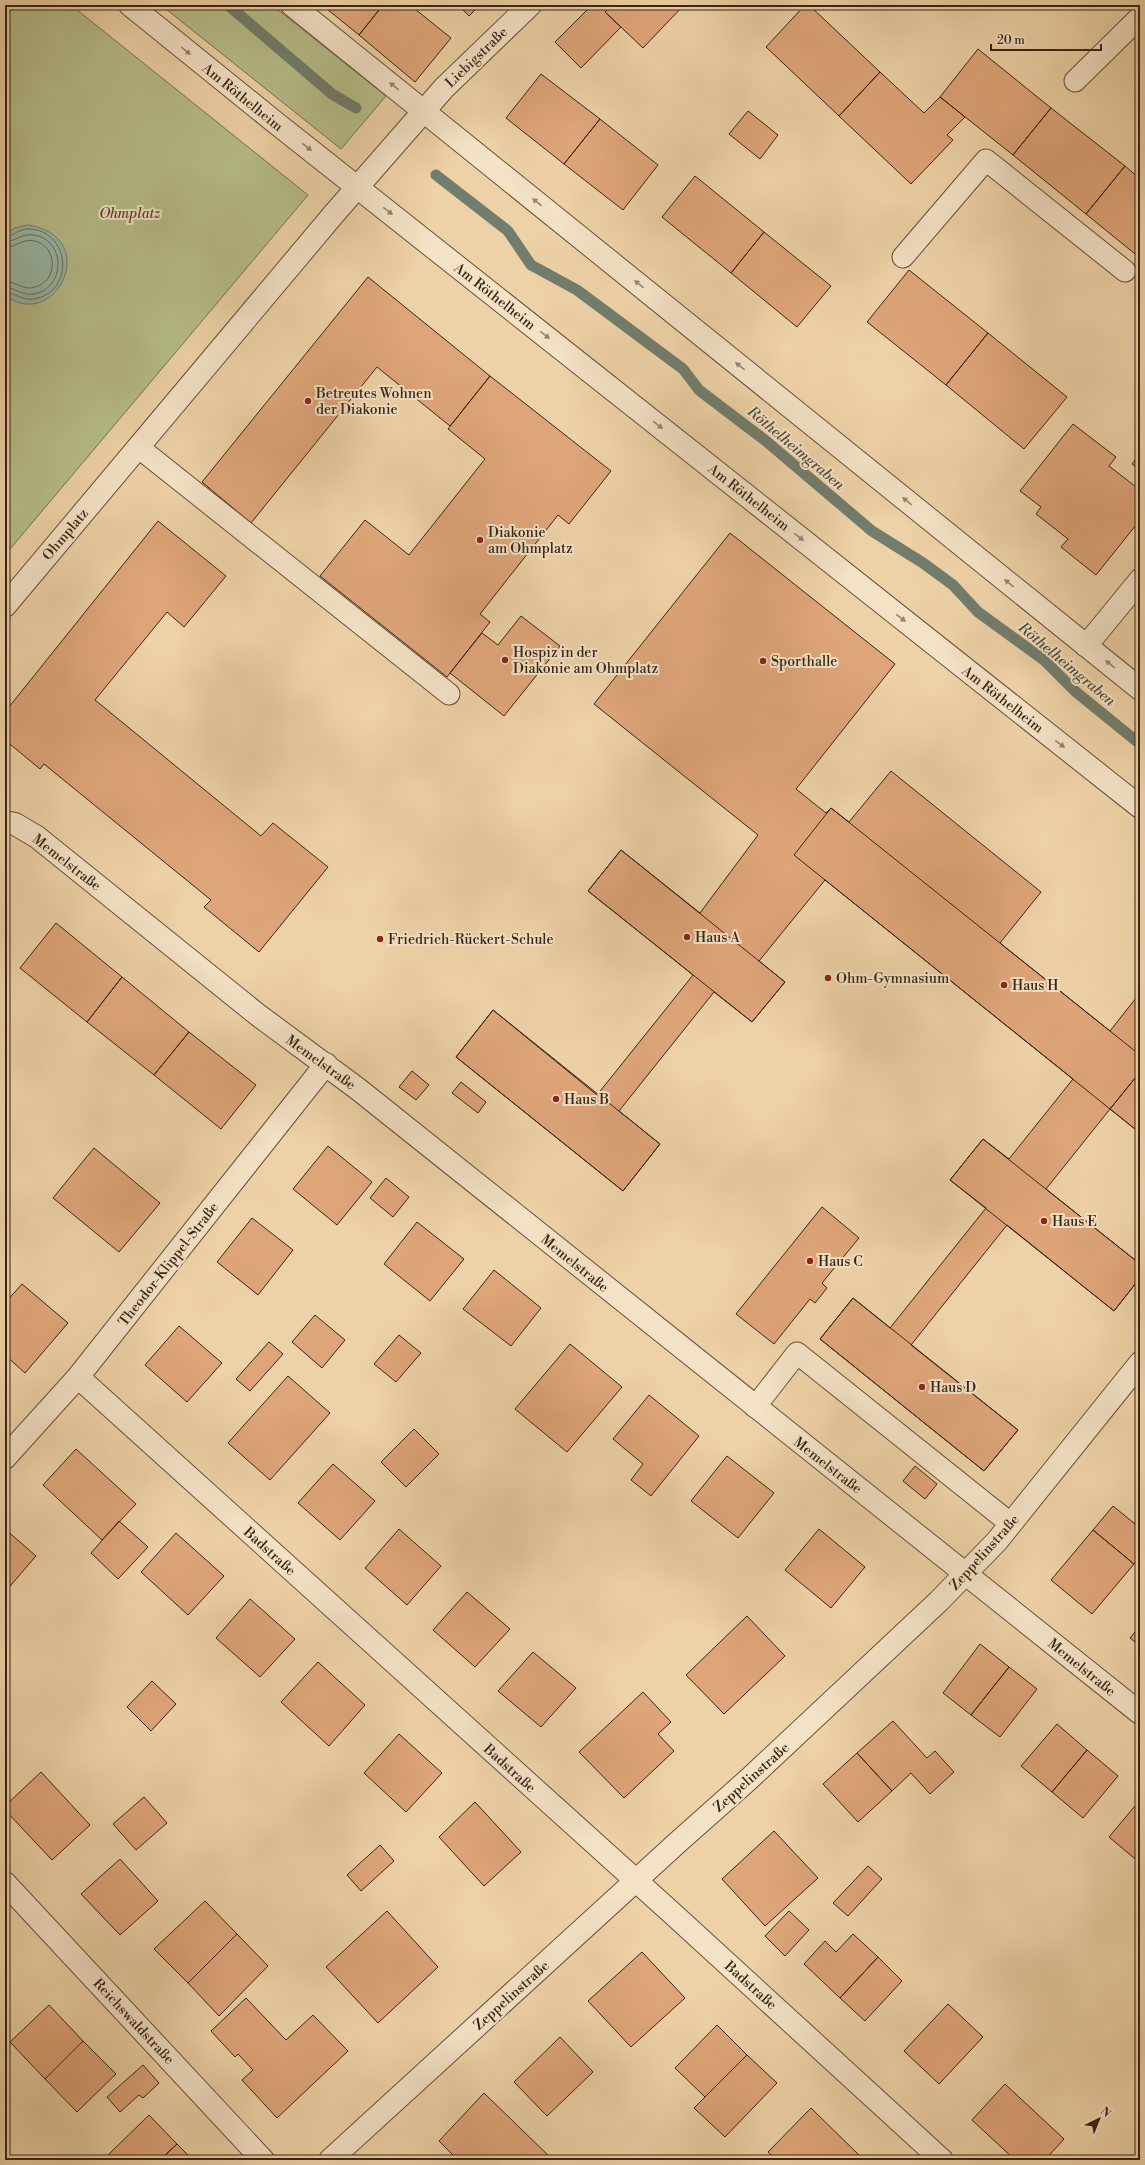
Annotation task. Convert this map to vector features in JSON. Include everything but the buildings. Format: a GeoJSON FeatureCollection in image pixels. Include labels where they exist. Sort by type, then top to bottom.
{"type":"FeatureCollection","features":[{"type":"Feature","properties":{"kind":"street","name":"Am Röthelheim"},"geometry":{"type":"LineString","coordinates":[[130,5],[1140,808]]}},
{"type":"Feature","properties":{"kind":"street"},"geometry":{"type":"LineString","coordinates":[[292,5],[1140,689]]}},
{"type":"Feature","properties":{"kind":"street","name":"Liebigstraße"},"geometry":{"type":"LineString","coordinates":[[424,111],[444,88],[530,5]]}},
{"type":"Feature","properties":{"kind":"street"},"geometry":{"type":"LineString","coordinates":[[357,187],[424,111]]}},
{"type":"Feature","properties":{"kind":"street","name":"Ohmplatz"},"geometry":{"type":"LineString","coordinates":[[5,606],[357,187]]}},
{"type":"Feature","properties":{"kind":"street"},"geometry":{"type":"LineString","coordinates":[[1086,646],[1140,580]]}},
{"type":"Feature","properties":{"kind":"street","name":"Memelstraße"},"geometry":{"type":"LineString","coordinates":[[5,822],[15,824],[37,837],[264,1020],[295,1044],[326,1064],[1140,1714]]}},
{"type":"Feature","properties":{"kind":"street","name":"Theodor-Klippel-Straße"},"geometry":{"type":"LineString","coordinates":[[5,1458],[78,1377],[326,1064]]}},
{"type":"Feature","properties":{"kind":"street","name":"Zeppelinstraße"},"geometry":{"type":"LineString","coordinates":[[330,2160],[635,1881],[749,1780],[966,1574],[1011,1524],[1140,1363]]}},
{"type":"Feature","properties":{"kind":"street","name":"Badstraße"},"geometry":{"type":"LineString","coordinates":[[78,1377],[942,2160]]}},
{"type":"Feature","properties":{"kind":"street","name":"Reichswaldstraße"},"geometry":{"type":"LineString","coordinates":[[5,1883],[263,2160]]}},
{"type":"Feature","properties":{"kind":"lane"},"geometry":{"type":"LineString","coordinates":[[1075,81],[1140,17]]}},
{"type":"Feature","properties":{"kind":"lane"},"geometry":{"type":"LineString","coordinates":[[903,257],[986,160],[1125,271]]}},
{"type":"Feature","properties":{"kind":"lane"},"geometry":{"type":"LineString","coordinates":[[138,447],[449,694]]}},
{"type":"Feature","properties":{"kind":"lane"},"geometry":{"type":"LineString","coordinates":[[755,1407],[797,1353],[1011,1524]]}},
{"type":"Feature","properties":{"kind":"green space","name":"Ohmplatz"},"geometry":{"type":"Polygon","coordinates":[[[5,5],[71,5],[308,195],[5,555],[5,5]]]}},
{"type":"Feature","properties":{"kind":"green space"},"geometry":{"type":"Polygon","coordinates":[[[161,5],[272,5],[386,96],[341,149],[161,5]]]}},
{"type":"Feature","properties":{"kind":"water"},"geometry":{"type":"Polygon","coordinates":[[[28,225],[51,233],[63,246],[67,263],[63,279],[54,293],[40,302],[23,304],[5,295],[5,234],[15,228],[28,225]]]}},
{"type":"Feature","properties":{"kind":"waterway","name":"Röthelheimgraben"},"geometry":{"type":"LineString","coordinates":[[228,5],[332,94],[356,108]]}},
{"type":"Feature","properties":{"kind":"waterway","name":"Röthelheimgraben"},"geometry":{"type":"LineString","coordinates":[[436,175],[508,231],[531,265],[577,290],[683,369],[699,390],[766,441],[872,531],[923,563],[953,585],[978,612],[1044,660],[1076,692],[1140,744]]}},
{"type":"Feature","properties":{"kind":"place","name":"Betreutes Wohnen der Diakonie"},"geometry":{"type":"Point","coordinates":[308,401]}},
{"type":"Feature","properties":{"kind":"place","name":"Diakonie am Ohmplatz"},"geometry":{"type":"Point","coordinates":[480,540]}},
{"type":"Feature","properties":{"kind":"place","name":"Hospiz in der Diakonie am Ohmplatz"},"geometry":{"type":"Point","coordinates":[505,660]}},
{"type":"Feature","properties":{"kind":"place","name":"Sporthalle"},"geometry":{"type":"Point","coordinates":[763,661]}},
{"type":"Feature","properties":{"kind":"place","name":"Haus A"},"geometry":{"type":"Point","coordinates":[687,937]}},
{"type":"Feature","properties":{"kind":"place","name":"Friedrich-Rückert-Schule"},"geometry":{"type":"Point","coordinates":[380,939]}},
{"type":"Feature","properties":{"kind":"place","name":"Ohm-Gymnasium"},"geometry":{"type":"Point","coordinates":[828,978]}},
{"type":"Feature","properties":{"kind":"place","name":"Haus H"},"geometry":{"type":"Point","coordinates":[1004,985]}},
{"type":"Feature","properties":{"kind":"place","name":"Haus B"},"geometry":{"type":"Point","coordinates":[556,1099]}},
{"type":"Feature","properties":{"kind":"place","name":"Haus E"},"geometry":{"type":"Point","coordinates":[1044,1221]}},
{"type":"Feature","properties":{"kind":"place","name":"Haus C"},"geometry":{"type":"Point","coordinates":[810,1261]}},
{"type":"Feature","properties":{"kind":"place","name":"Haus D"},"geometry":{"type":"Point","coordinates":[922,1387]}}]}
